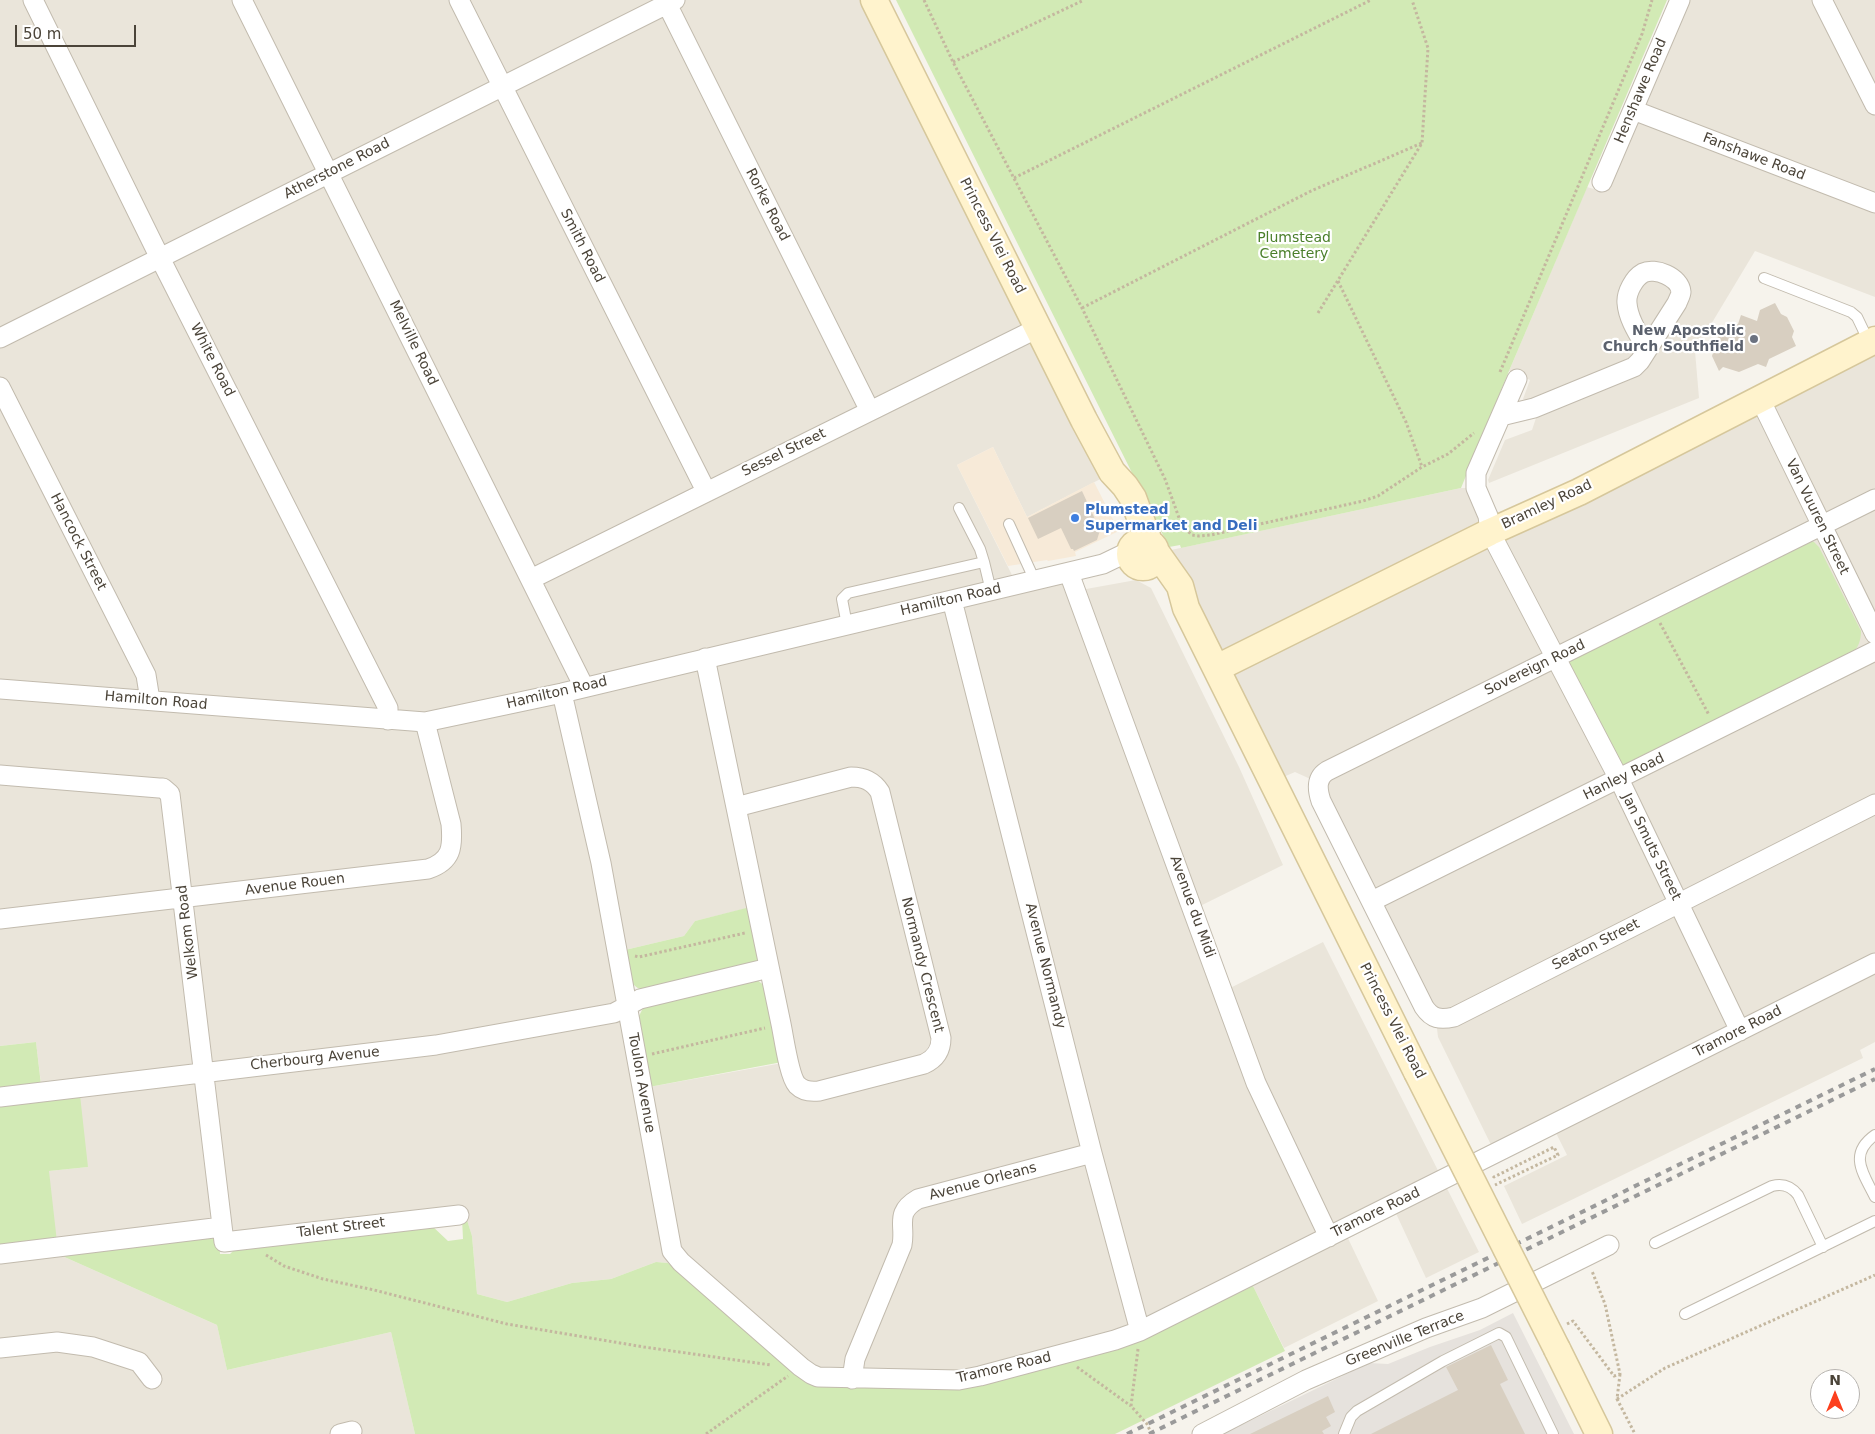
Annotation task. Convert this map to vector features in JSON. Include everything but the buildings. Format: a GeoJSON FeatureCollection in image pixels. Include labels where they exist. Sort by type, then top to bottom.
{"type":"FeatureCollection","features":[{"type":"Feature","properties":{"kind":"street","name":"White Road"},"geometry":{"type":"LineString","coordinates":[[33,0],[160,258],[388,708],[388,720]]}},
{"type":"Feature","properties":{"kind":"street","name":"Melville Road"},"geometry":{"type":"LineString","coordinates":[[242,0],[584,687]]}},
{"type":"Feature","properties":{"kind":"street","name":"Smith Road"},"geometry":{"type":"LineString","coordinates":[[459,0],[706,491]]}},
{"type":"Feature","properties":{"kind":"street","name":"Princess Vlei Road"},"geometry":{"type":"LineString","coordinates":[[874,0],[1084,420],[1112,472],[1133,498],[1141,554],[1186,608],[1599,1434]]}},
{"type":"Feature","properties":{"kind":"street","name":"Henshawe Road"},"geometry":{"type":"LineString","coordinates":[[1602,182],[1680,0]]}},
{"type":"Feature","properties":{"kind":"street"},"geometry":{"type":"LineString","coordinates":[[1822,0],[1875,105]]}},
{"type":"Feature","properties":{"kind":"street","name":"Atherstone Road"},"geometry":{"type":"LineString","coordinates":[[0,338],[329,174],[669,1]]}},
{"type":"Feature","properties":{"kind":"street","name":"Rorke Road"},"geometry":{"type":"LineString","coordinates":[[669,1],[870,411]]}},
{"type":"Feature","properties":{"kind":"street","name":"Fanshawe Road"},"geometry":{"type":"LineString","coordinates":[[1633,110],[1875,203]]}},
{"type":"Feature","properties":{"kind":"street","name":"Sessel Street"},"geometry":{"type":"LineString","coordinates":[[531,579],[1038,328]]}},
{"type":"Feature","properties":{"kind":"street","name":"Bramley Road"},"geometry":{"type":"LineString","coordinates":[[1217,668],[1490,532],[1579,492],[1872,342]]}},
{"type":"Feature","properties":{"kind":"street"},"geometry":{"type":"LineString","coordinates":[[1501,416],[1534,408],[1634,367],[1647,349]]}},
{"type":"Feature","properties":{"kind":"street"},"geometry":{"type":"LineString","coordinates":[[1490,532],[1488,516],[1476,488],[1475,478],[1517,379]]}},
{"type":"Feature","properties":{"kind":"street","name":"Hancock Street"},"geometry":{"type":"LineString","coordinates":[[0,387],[146,675],[150,700]]}},
{"type":"Feature","properties":{"kind":"street","name":"Van Vuuren Street"},"geometry":{"type":"LineString","coordinates":[[1760,399],[1875,634]]}},
{"type":"Feature","properties":{"kind":"street","name":"Sovereign Road"},"geometry":{"type":"LineString","coordinates":[[1372,901],[1321,801],[1318,784],[1321,775],[1875,499]]}},
{"type":"Feature","properties":{"kind":"street","name":"Jan Smuts Street"},"geometry":{"type":"LineString","coordinates":[[1490,532],[1619,779],[1740,1031]]}},
{"type":"Feature","properties":{"kind":"street","name":"Hamilton Road"},"geometry":{"type":"LineString","coordinates":[[0,689],[425,722],[584,687],[1069,573],[1141,554]]}},
{"type":"Feature","properties":{"kind":"street","name":"Avenue du Midi"},"geometry":{"type":"LineString","coordinates":[[1069,573],[1256,1083],[1329,1237]]}},
{"type":"Feature","properties":{"kind":"street","name":"Avenue Normandy"},"geometry":{"type":"LineString","coordinates":[[952,600],[1092,1153],[1140,1331]]}},
{"type":"Feature","properties":{"kind":"street","name":"Hanley Road"},"geometry":{"type":"LineString","coordinates":[[1372,901],[1875,651]]}},
{"type":"Feature","properties":{"kind":"street","name":"Normandy Crescent"},"geometry":{"type":"LineString","coordinates":[[705,658],[761,930],[793,1079],[802,1088],[813,1092],[924,1064],[934,1058],[938,1053],[941,1043],[880,792],[876,786],[867,779],[851,777],[736,807]]}},
{"type":"Feature","properties":{"kind":"street","name":"Toulon Avenue"},"geometry":{"type":"LineString","coordinates":[[562,692],[601,863],[674,1255],[811,1374],[818,1377],[852,1379]]}},
{"type":"Feature","properties":{"kind":"street","name":"Avenue Rouen"},"geometry":{"type":"LineString","coordinates":[[0,919],[428,869],[444,861],[452,846],[450,824],[425,722]]}},
{"type":"Feature","properties":{"kind":"street","name":"Welkom Road"},"geometry":{"type":"LineString","coordinates":[[0,775],[159,788],[168,790],[172,798],[223,1235]]}},
{"type":"Feature","properties":{"kind":"street","name":"Seaton Street"},"geometry":{"type":"LineString","coordinates":[[1372,901],[1424,1007],[1429,1014],[1436,1018],[1445,1019],[1454,1017],[1875,804]]}},
{"type":"Feature","properties":{"kind":"street","name":"Tramore Road"},"geometry":{"type":"LineString","coordinates":[[852,1379],[959,1380],[1060,1355],[1140,1331],[1875,963]]}},
{"type":"Feature","properties":{"kind":"street"},"geometry":{"type":"LineString","coordinates":[[627,1006],[640,999],[770,968]]}},
{"type":"Feature","properties":{"kind":"street","name":"Cherbourg Avenue"},"geometry":{"type":"LineString","coordinates":[[0,1097],[436,1046],[614,1013],[627,1006]]}},
{"type":"Feature","properties":{"kind":"street","name":"Avenue Orleans"},"geometry":{"type":"LineString","coordinates":[[852,1379],[855,1358],[902,1245],[902,1220],[906,1209],[911,1203],[918,1199],[1092,1153]]}},
{"type":"Feature","properties":{"kind":"street","name":"Talent Street"},"geometry":{"type":"LineString","coordinates":[[0,1254],[223,1235],[246,1239],[459,1214]]}},
{"type":"Feature","properties":{"kind":"street","name":"Greenville Terrace"},"geometry":{"type":"LineString","coordinates":[[1202,1434],[1306,1380],[1426,1328],[1482,1308],[1609,1245]]}},
{"type":"Feature","properties":{"kind":"street"},"geometry":{"type":"LineString","coordinates":[[0,1348],[57,1342],[80,1344],[140,1362],[152,1379]]}},
{"type":"Feature","properties":{"kind":"lane"},"geometry":{"type":"LineString","coordinates":[[1764,278],[1851,312],[1857,317],[1872,342]]}},
{"type":"Feature","properties":{"kind":"lane"},"geometry":{"type":"LineString","coordinates":[[959,508],[980,549],[991,591]]}},
{"type":"Feature","properties":{"kind":"lane"},"geometry":{"type":"LineString","coordinates":[[1009,524],[1035,580]]}},
{"type":"Feature","properties":{"kind":"lane"},"geometry":{"type":"LineString","coordinates":[[847,625],[842,602],[845,594],[984,562]]}},
{"type":"Feature","properties":{"kind":"lane"},"geometry":{"type":"LineString","coordinates":[[1875,1135],[1866,1141],[1858,1160],[1875,1197]]}},
{"type":"Feature","properties":{"kind":"lane"},"geometry":{"type":"LineString","coordinates":[[1656,1243],[1779,1184],[1793,1189],[1798,1195],[1823,1247]]}},
{"type":"Feature","properties":{"kind":"lane"},"geometry":{"type":"LineString","coordinates":[[1685,1314],[1875,1221]]}},
{"type":"Feature","properties":{"kind":"lane"},"geometry":{"type":"LineString","coordinates":[[1344,1434],[1351,1417],[1357,1411],[1443,1361],[1500,1333],[1506,1337],[1553,1434]]}},
{"type":"Feature","properties":{"kind":"path"},"geometry":{"type":"LineString","coordinates":[[924,0],[953,62],[1082,308],[1170,491],[1182,526],[1192,534],[1199,536],[1211,535],[1363,501],[1391,489],[1422,468],[1448,454],[1474,432]]}},
{"type":"Feature","properties":{"kind":"path"},"geometry":{"type":"LineString","coordinates":[[953,62],[1084,0]]}},
{"type":"Feature","properties":{"kind":"path"},"geometry":{"type":"LineString","coordinates":[[1014,178],[1371,0]]}},
{"type":"Feature","properties":{"kind":"path"},"geometry":{"type":"LineString","coordinates":[[1318,313],[1422,142],[1428,48],[1412,0]]}},
{"type":"Feature","properties":{"kind":"path"},"geometry":{"type":"LineString","coordinates":[[1498,376],[1642,34],[1652,0]]}},
{"type":"Feature","properties":{"kind":"path"},"geometry":{"type":"LineString","coordinates":[[1082,308],[1313,190],[1422,142]]}},
{"type":"Feature","properties":{"kind":"path"},"geometry":{"type":"LineString","coordinates":[[1338,281],[1406,422],[1422,468]]}},
{"type":"Feature","properties":{"kind":"path"},"geometry":{"type":"LineString","coordinates":[[1653,609],[1717,730]]}},
{"type":"Feature","properties":{"kind":"path"},"geometry":{"type":"LineString","coordinates":[[617,951],[639,957],[761,930]]}},
{"type":"Feature","properties":{"kind":"path"},"geometry":{"type":"LineString","coordinates":[[637,1057],[781,1024]]}},
{"type":"Feature","properties":{"kind":"path"},"geometry":{"type":"LineString","coordinates":[[1494,1186],[1558,1155],[1554,1147],[1500,1174]]}},
{"type":"Feature","properties":{"kind":"path"},"geometry":{"type":"LineString","coordinates":[[246,1239],[257,1250],[284,1266],[323,1279],[507,1324],[758,1364],[801,1367]]}},
{"type":"Feature","properties":{"kind":"path"},"geometry":{"type":"LineString","coordinates":[[1587,1256],[1605,1304],[1620,1374],[1617,1400],[1635,1434]]}},
{"type":"Feature","properties":{"kind":"path"},"geometry":{"type":"LineString","coordinates":[[1617,1400],[1665,1368],[1875,1275]]}},
{"type":"Feature","properties":{"kind":"path"},"geometry":{"type":"LineString","coordinates":[[1566,1325],[1573,1321],[1614,1376],[1620,1374]]}},
{"type":"Feature","properties":{"kind":"path"},"geometry":{"type":"LineString","coordinates":[[1131,1406],[1140,1331]]}},
{"type":"Feature","properties":{"kind":"path"},"geometry":{"type":"LineString","coordinates":[[1060,1355],[1131,1406],[1147,1424],[1151,1433],[1154,1434]]}},
{"type":"Feature","properties":{"kind":"path"},"geometry":{"type":"LineString","coordinates":[[706,1434],[801,1367]]}},
{"type":"Feature","properties":{"kind":"shaded area"},"geometry":{"type":"Polygon","coordinates":[[[0,0],[873,0],[1112,473],[1027,517],[993,447],[957,465],[1017,585],[1068,574],[1075,591],[1136,580],[1151,588],[1239,767],[1283,865],[1192,910],[1222,992],[1323,942],[1479,1252],[1426,1278],[1393,1207],[1344,1230],[1378,1301],[1284,1348],[1249,1278],[1141,1331],[981,1377],[826,1379],[676,1257],[668,1263],[656,1262],[611,1279],[572,1283],[507,1302],[477,1294],[472,1236],[466,1218],[60,1255],[217,1325],[227,1370],[391,1332],[415,1434],[0,1434],[0,1255],[49,1171],[88,1167],[42,1092],[36,1042],[0,1046],[0,0]],[[756,906],[695,921],[684,936],[625,950],[649,1087],[788,1062],[756,906]]]}},
{"type":"Feature","properties":{"kind":"shaded area"},"geometry":{"type":"Polygon","coordinates":[[[1679,0],[1875,0],[1875,297],[1755,251],[1695,351],[1699,398],[1489,483],[1488,480],[1505,440],[1532,430],[1536,418],[1533,403],[1523,399],[1530,380],[1509,371],[1587,187],[1597,190],[1679,0]]]}},
{"type":"Feature","properties":{"kind":"shaded area"},"geometry":{"type":"Polygon","coordinates":[[[1875,342],[1875,1042],[1860,1050],[1863,1058],[1522,1224],[1504,1186],[1567,1155],[1553,1127],[1496,1155],[1438,1037],[1436,1020],[1317,782],[1295,772],[1274,781],[1157,553],[1461,488],[1475,488],[1490,532],[1875,342]]]}},
{"type":"Feature","properties":{"kind":"shaded area"},"geometry":{"type":"Polygon","coordinates":[[[993,447],[1027,517],[1094,482],[1119,531],[1075,552],[1076,556],[1008,566],[957,465],[993,447]]]}},
{"type":"Feature","properties":{"kind":"shaded area"},"geometry":{"type":"Polygon","coordinates":[[[1513,1313],[1574,1434],[1223,1434],[1369,1363],[1388,1364],[1480,1330],[1513,1313]]]}},
{"type":"Feature","properties":{"kind":"green space","name":"Plumstead Cemetery"},"geometry":{"type":"Polygon","coordinates":[[[896,0],[1667,0],[1461,488],[1181,548],[1180,545],[1169,547],[896,0]]]}},
{"type":"Feature","properties":{"kind":"green space"},"geometry":{"type":"Polygon","coordinates":[[[1809,540],[1819,547],[1861,631],[1860,641],[1851,655],[1626,765],[1621,764],[1569,666],[1571,659],[1809,540]]]}},
{"type":"Feature","properties":{"kind":"green space"},"geometry":{"type":"Polygon","coordinates":[[[750,907],[759,957],[757,962],[643,990],[637,988],[630,980],[625,950],[684,936],[695,921],[750,907]]]}},
{"type":"Feature","properties":{"kind":"green space"},"geometry":{"type":"Polygon","coordinates":[[[757,980],[765,986],[782,1062],[649,1087],[638,1018],[646,1006],[757,980]]]}},
{"type":"Feature","properties":{"kind":"green space"},"geometry":{"type":"Polygon","coordinates":[[[36,1042],[41,1085],[0,1090],[0,1046],[36,1042]]]}},
{"type":"Feature","properties":{"kind":"green space"},"geometry":{"type":"Polygon","coordinates":[[[80,1095],[88,1167],[49,1171],[57,1242],[0,1249],[0,1104],[80,1095]]]}},
{"type":"Feature","properties":{"kind":"green space"},"geometry":{"type":"Polygon","coordinates":[[[466,1217],[472,1236],[477,1294],[507,1302],[572,1283],[611,1279],[656,1262],[668,1263],[765,1344],[806,1382],[812,1385],[940,1388],[1146,1337],[1253,1286],[1285,1351],[1115,1434],[415,1434],[391,1332],[227,1370],[217,1325],[60,1255],[210,1234],[219,1241],[220,1254],[230,1254],[239,1245],[430,1224],[448,1241],[463,1239],[462,1218],[466,1217]]]}},
{"type":"Feature","properties":{"kind":"railway"},"geometry":{"type":"LineString","coordinates":[[1127,1434],[1875,1069]]}},
{"type":"Feature","properties":{"kind":"railway"},"geometry":{"type":"LineString","coordinates":[[1149,1434],[1875,1079]]}},
{"type":"Feature","properties":{"kind":"place","name":"New Apostolic Church Southfield"},"geometry":{"type":"Point","coordinates":[1754,339]}},
{"type":"Feature","properties":{"kind":"place","name":"Plumstead Supermarket and Deli"},"geometry":{"type":"Point","coordinates":[1075,518]}}]}
